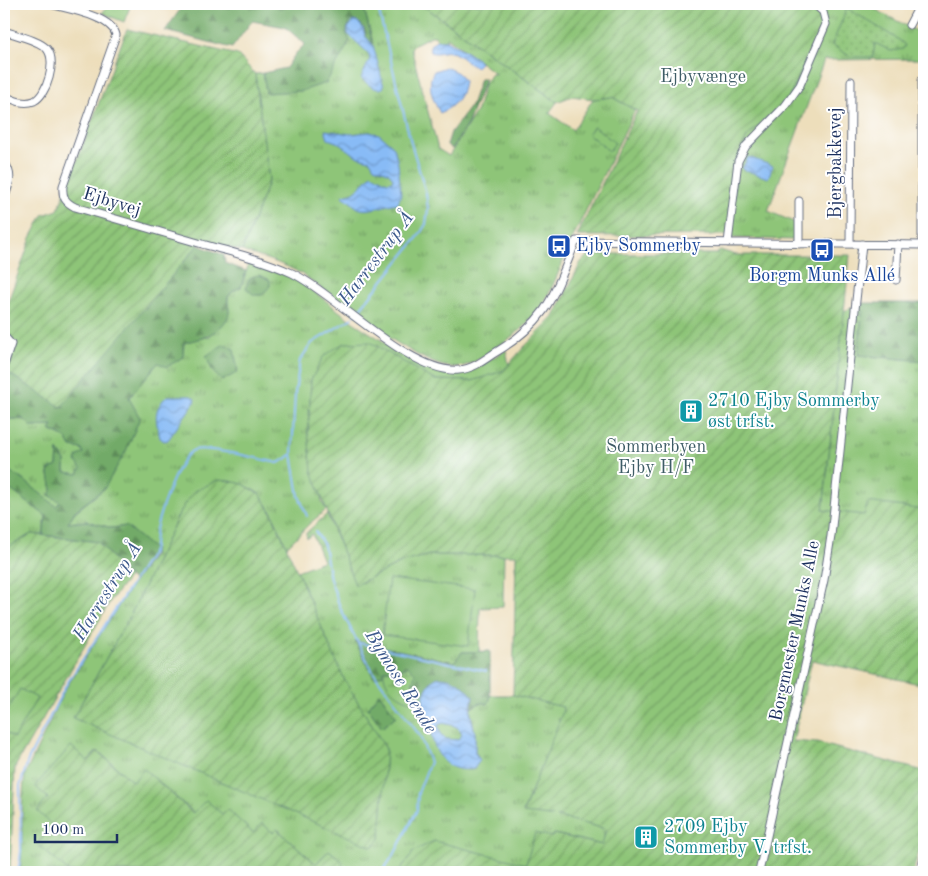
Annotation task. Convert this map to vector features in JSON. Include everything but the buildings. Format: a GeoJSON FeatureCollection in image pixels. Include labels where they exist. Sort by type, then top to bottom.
{"type":"FeatureCollection","features":[{"type":"Feature","properties":{"kind":"street","name":"Ejbyvej"},"geometry":{"type":"LineString","coordinates":[[50,4],[100,19],[110,24],[115,30],[116,36],[62,186],[64,200],[75,207],[276,267],[305,281],[362,324],[416,358],[436,367],[449,370],[461,370],[475,365],[509,345],[544,310],[555,291],[576,241]]}},
{"type":"Feature","properties":{"kind":"street"},"geometry":{"type":"LineString","coordinates":[[728,243],[738,161],[746,146],[789,102],[800,84],[826,24],[823,12],[814,4]]}},
{"type":"Feature","properties":{"kind":"street"},"geometry":{"type":"LineString","coordinates":[[909,25],[920,4]]}},
{"type":"Feature","properties":{"kind":"street"},"geometry":{"type":"LineString","coordinates":[[4,31],[40,44],[46,49],[52,61],[52,68],[43,92],[34,101],[27,103],[19,102],[4,96]]}},
{"type":"Feature","properties":{"kind":"street","name":"Bjergbakkevej"},"geometry":{"type":"LineString","coordinates":[[576,241],[923,245],[922,80]]}},
{"type":"Feature","properties":{"kind":"street","name":"Bjergbakkevej"},"geometry":{"type":"LineString","coordinates":[[850,244],[851,81]]}},
{"type":"Feature","properties":{"kind":"street"},"geometry":{"type":"LineString","coordinates":[[4,162],[10,172],[10,181],[4,199]]}},
{"type":"Feature","properties":{"kind":"street","name":"Bjergbakkevej"},"geometry":{"type":"LineString","coordinates":[[799,201],[799,244]]}},
{"type":"Feature","properties":{"kind":"street","name":"Borgmester Munks Alle"},"geometry":{"type":"LineString","coordinates":[[759,872],[824,580],[831,536],[862,244]]}},
{"type":"Feature","properties":{"kind":"street"},"geometry":{"type":"LineString","coordinates":[[896,280],[898,244]]}},
{"type":"Feature","properties":{"kind":"street"},"geometry":{"type":"LineString","coordinates":[[4,336],[12,344],[4,365]]}},
{"type":"Feature","properties":{"kind":"street"},"geometry":{"type":"LineString","coordinates":[[920,872],[924,858]]}},
{"type":"Feature","properties":{"kind":"green space"},"geometry":{"type":"Polygon","coordinates":[[[110,4],[131,4],[124,22],[102,13],[110,4]]]}},
{"type":"Feature","properties":{"kind":"green space"},"geometry":{"type":"Polygon","coordinates":[[[180,4],[363,4],[373,44],[366,40],[361,24],[351,20],[346,32],[350,41],[326,83],[302,91],[266,93],[263,73],[286,68],[305,44],[285,27],[252,21],[232,48],[165,31],[179,11],[180,4]]]}},
{"type":"Feature","properties":{"kind":"green space"},"geometry":{"type":"Polygon","coordinates":[[[363,4],[421,4],[557,102],[549,113],[573,130],[593,99],[612,97],[635,110],[572,239],[556,279],[540,308],[526,324],[505,342],[472,363],[463,366],[445,366],[421,357],[368,324],[302,274],[242,251],[269,180],[255,74],[263,73],[266,93],[346,32],[351,20],[361,24],[366,40],[373,43],[363,4]],[[435,36],[415,44],[411,48],[438,149],[449,156],[477,110],[485,82],[492,74],[496,74],[447,37],[447,40],[437,40],[435,36]]]}},
{"type":"Feature","properties":{"kind":"green space","name":"Ejbyvænge"},"geometry":{"type":"Polygon","coordinates":[[[421,4],[802,4],[825,20],[789,97],[747,137],[737,158],[730,235],[577,236],[637,111],[612,97],[593,99],[572,96],[557,102],[421,4]]]}},
{"type":"Feature","properties":{"kind":"green space"},"geometry":{"type":"Polygon","coordinates":[[[809,4],[865,4],[924,35],[924,59],[824,60],[768,211],[796,223],[796,240],[731,238],[737,158],[747,137],[789,97],[825,20],[809,4]]]}},
{"type":"Feature","properties":{"kind":"green space"},"geometry":{"type":"Polygon","coordinates":[[[847,8],[899,40],[905,45],[903,49],[891,51],[875,43],[873,57],[851,57],[832,45],[847,8]]]}},
{"type":"Feature","properties":{"kind":"green space"},"geometry":{"type":"Polygon","coordinates":[[[127,29],[238,55],[255,74],[269,180],[242,251],[202,240],[61,407],[4,370],[4,313],[31,238],[43,215],[58,210],[127,29]]]}},
{"type":"Feature","properties":{"kind":"green space"},"geometry":{"type":"Polygon","coordinates":[[[484,78],[468,123],[452,149],[447,145],[451,132],[471,105],[480,79],[484,78]]]}},
{"type":"Feature","properties":{"kind":"green space"},"geometry":{"type":"Polygon","coordinates":[[[594,126],[615,143],[609,151],[588,134],[594,126]]]}},
{"type":"Feature","properties":{"kind":"green space"},"geometry":{"type":"Polygon","coordinates":[[[198,245],[224,255],[225,263],[246,271],[241,287],[229,295],[229,314],[227,319],[213,333],[184,343],[183,357],[167,367],[158,363],[129,398],[140,418],[126,451],[104,489],[75,511],[68,523],[87,521],[112,528],[126,526],[155,550],[134,582],[98,542],[43,535],[46,516],[4,485],[4,468],[25,481],[56,506],[60,502],[49,495],[52,490],[48,470],[57,466],[58,450],[65,461],[65,472],[78,474],[81,469],[76,461],[78,456],[84,453],[81,449],[71,447],[66,438],[50,430],[53,426],[32,427],[24,419],[4,419],[8,399],[4,387],[8,373],[61,406],[198,245]]]}},
{"type":"Feature","properties":{"kind":"green space","name":"Sommerbyen Ejby H/F"},"geometry":{"type":"Polygon","coordinates":[[[720,250],[736,255],[850,255],[823,510],[864,515],[868,502],[924,510],[924,685],[812,660],[793,741],[818,743],[924,771],[924,833],[913,872],[398,872],[412,852],[434,841],[526,864],[535,833],[552,837],[554,834],[602,845],[606,829],[559,817],[523,813],[562,714],[563,707],[513,695],[516,555],[429,555],[403,562],[355,585],[312,471],[308,434],[311,380],[323,357],[337,347],[345,343],[370,342],[434,380],[472,381],[503,371],[554,317],[581,262],[589,254],[717,254],[720,250]]]}},
{"type":"Feature","properties":{"kind":"green space"},"geometry":{"type":"Polygon","coordinates":[[[249,263],[291,277],[312,290],[353,322],[433,371],[449,375],[471,371],[506,350],[509,365],[503,371],[472,381],[434,380],[407,364],[311,380],[308,434],[322,502],[326,510],[309,524],[287,547],[270,510],[256,492],[247,486],[234,482],[218,481],[179,514],[132,612],[73,718],[380,838],[386,749],[344,679],[297,571],[323,561],[312,534],[307,538],[306,533],[327,514],[356,585],[403,562],[429,555],[504,555],[503,607],[480,608],[479,652],[462,652],[455,662],[355,641],[374,678],[384,670],[423,709],[425,715],[423,725],[430,728],[435,747],[445,763],[478,755],[475,753],[475,733],[470,709],[480,703],[488,704],[491,695],[513,695],[563,706],[516,580],[515,565],[568,571],[659,477],[523,812],[559,817],[606,829],[602,845],[555,834],[528,859],[527,864],[486,872],[411,856],[398,872],[336,872],[343,863],[329,850],[316,864],[277,829],[274,833],[253,833],[227,809],[222,814],[194,813],[145,770],[133,782],[98,751],[48,798],[53,826],[37,844],[69,872],[20,872],[25,775],[64,691],[154,554],[126,526],[112,528],[87,521],[67,523],[75,512],[104,489],[129,398],[158,362],[184,343],[210,336],[229,312],[229,296],[241,287],[249,263]]]}},
{"type":"Feature","properties":{"kind":"green space"},"geometry":{"type":"Polygon","coordinates":[[[260,275],[270,280],[270,286],[262,295],[254,295],[246,288],[250,278],[260,275]]]}},
{"type":"Feature","properties":{"kind":"green space"},"geometry":{"type":"Polygon","coordinates":[[[863,303],[858,355],[924,361],[924,490],[922,502],[924,503],[924,510],[869,503],[864,515],[823,511],[844,311],[863,303]]]}},
{"type":"Feature","properties":{"kind":"green space"},"geometry":{"type":"Polygon","coordinates":[[[863,303],[924,303],[924,361],[858,355],[863,303]]]}},
{"type":"Feature","properties":{"kind":"green space"},"geometry":{"type":"Polygon","coordinates":[[[224,344],[234,349],[238,372],[222,381],[213,372],[206,356],[224,344]]]}},
{"type":"Feature","properties":{"kind":"green space"},"geometry":{"type":"Polygon","coordinates":[[[4,419],[24,419],[32,427],[54,426],[51,431],[66,438],[71,447],[81,449],[84,453],[81,469],[78,474],[65,472],[65,461],[58,451],[57,466],[48,470],[52,490],[61,503],[46,516],[43,535],[31,534],[4,550],[4,419]]]}},
{"type":"Feature","properties":{"kind":"green space"},"geometry":{"type":"Polygon","coordinates":[[[218,480],[243,484],[260,494],[270,510],[344,679],[386,749],[380,839],[372,847],[73,718],[132,612],[179,514],[193,492],[218,480]]]}},
{"type":"Feature","properties":{"kind":"green space"},"geometry":{"type":"Polygon","coordinates":[[[31,534],[98,542],[129,577],[111,600],[15,767],[10,872],[4,872],[4,550],[31,534]]]}},
{"type":"Feature","properties":{"kind":"green space"},"geometry":{"type":"Polygon","coordinates":[[[389,579],[475,589],[468,646],[382,635],[389,579]]]}},
{"type":"Feature","properties":{"kind":"green space"},"geometry":{"type":"Polygon","coordinates":[[[355,641],[454,662],[462,652],[490,651],[490,699],[488,704],[480,703],[470,709],[473,699],[458,682],[431,681],[423,700],[423,709],[413,700],[411,690],[414,680],[404,667],[399,671],[384,670],[383,674],[374,678],[355,641]]]}},
{"type":"Feature","properties":{"kind":"green space"},"geometry":{"type":"Polygon","coordinates":[[[408,666],[415,673],[411,690],[413,700],[411,701],[396,694],[388,686],[384,676],[384,670],[399,671],[408,666]]]}},
{"type":"Feature","properties":{"kind":"green space"},"geometry":{"type":"Polygon","coordinates":[[[20,689],[37,698],[14,738],[4,732],[4,717],[20,689]]]}},
{"type":"Feature","properties":{"kind":"green space"},"geometry":{"type":"Polygon","coordinates":[[[379,693],[396,716],[382,728],[368,708],[379,693]]]}},
{"type":"Feature","properties":{"kind":"green space"},"geometry":{"type":"Polygon","coordinates":[[[443,723],[459,729],[462,735],[458,740],[446,739],[441,736],[438,725],[443,723]]]}},
{"type":"Feature","properties":{"kind":"green space"},"geometry":{"type":"Polygon","coordinates":[[[71,746],[88,761],[97,751],[133,782],[144,769],[193,813],[206,800],[222,814],[227,809],[253,833],[262,823],[273,833],[277,829],[316,864],[329,850],[344,863],[336,872],[69,872],[37,844],[53,826],[37,811],[48,798],[35,786],[71,746]]]}},
{"type":"Feature","properties":{"kind":"water"},"geometry":{"type":"Polygon","coordinates":[[[357,21],[363,28],[365,36],[373,45],[384,87],[381,89],[372,87],[361,78],[370,59],[368,53],[348,34],[348,28],[353,22],[357,21]]]}},
{"type":"Feature","properties":{"kind":"water"},"geometry":{"type":"Polygon","coordinates":[[[437,40],[447,40],[477,59],[480,63],[476,67],[451,52],[430,52],[431,44],[437,40]]]}},
{"type":"Feature","properties":{"kind":"water"},"geometry":{"type":"Polygon","coordinates":[[[446,67],[458,73],[464,81],[462,91],[457,100],[450,108],[440,113],[433,98],[431,81],[434,71],[446,67]]]}},
{"type":"Feature","properties":{"kind":"water"},"geometry":{"type":"Polygon","coordinates":[[[325,130],[350,134],[369,132],[379,134],[394,147],[401,194],[398,203],[372,209],[362,209],[342,196],[354,192],[372,174],[387,182],[392,181],[393,178],[388,172],[374,167],[370,160],[358,157],[339,143],[328,139],[325,130]]]}},
{"type":"Feature","properties":{"kind":"water"},"geometry":{"type":"Polygon","coordinates":[[[748,157],[773,166],[768,178],[742,169],[748,157]]]}},
{"type":"Feature","properties":{"kind":"water"},"geometry":{"type":"Polygon","coordinates":[[[167,396],[191,396],[195,399],[168,440],[164,441],[160,438],[156,416],[159,406],[167,396]]]}},
{"type":"Feature","properties":{"kind":"water"},"geometry":{"type":"Polygon","coordinates":[[[440,677],[454,681],[462,685],[473,696],[470,712],[475,733],[475,753],[480,760],[474,769],[464,770],[448,765],[434,746],[430,728],[423,725],[425,720],[424,695],[430,683],[440,677]],[[443,723],[438,725],[441,736],[446,739],[458,740],[462,735],[459,729],[443,723]]]}},
{"type":"Feature","properties":{"kind":"waterway","name":"Harrestrup Å"},"geometry":{"type":"LineString","coordinates":[[355,315],[418,237],[426,224],[428,209],[426,193],[411,143],[377,4]]}},
{"type":"Feature","properties":{"kind":"waterway","name":"Harrestrup Å"},"geometry":{"type":"LineString","coordinates":[[18,872],[21,851],[20,786],[28,760],[66,685],[153,551],[155,532],[161,510],[170,485],[182,462],[188,454],[194,450],[201,449],[278,463],[292,454],[295,393],[300,360],[312,343],[352,318]]}},
{"type":"Feature","properties":{"kind":"waterway","name":"Bymose Rende"},"geometry":{"type":"LineString","coordinates":[[292,454],[299,496],[307,516]]}},
{"type":"Feature","properties":{"kind":"waterway","name":"Bymose Rende"},"geometry":{"type":"LineString","coordinates":[[315,531],[324,545],[330,579],[341,610],[373,672],[420,736],[430,762],[418,793],[417,810],[395,853],[382,872]]}},
{"type":"Feature","properties":{"kind":"waterway"},"geometry":{"type":"LineString","coordinates":[[359,643],[486,671]]}},
{"type":"Feature","properties":{"kind":"place","name":"Ejby Sommerby"},"geometry":{"type":"Point","coordinates":[559,246]}},
{"type":"Feature","properties":{"kind":"place","name":"Borgm Munks Allé"},"geometry":{"type":"Point","coordinates":[822,250]}},
{"type":"Feature","properties":{"kind":"place","name":"2710 Ejby Sommerby øst trfst."},"geometry":{"type":"Point","coordinates":[691,411]}},
{"type":"Feature","properties":{"kind":"place","name":"2709 Ejby Sommerby V. trfst."},"geometry":{"type":"Point","coordinates":[646,837]}}]}
